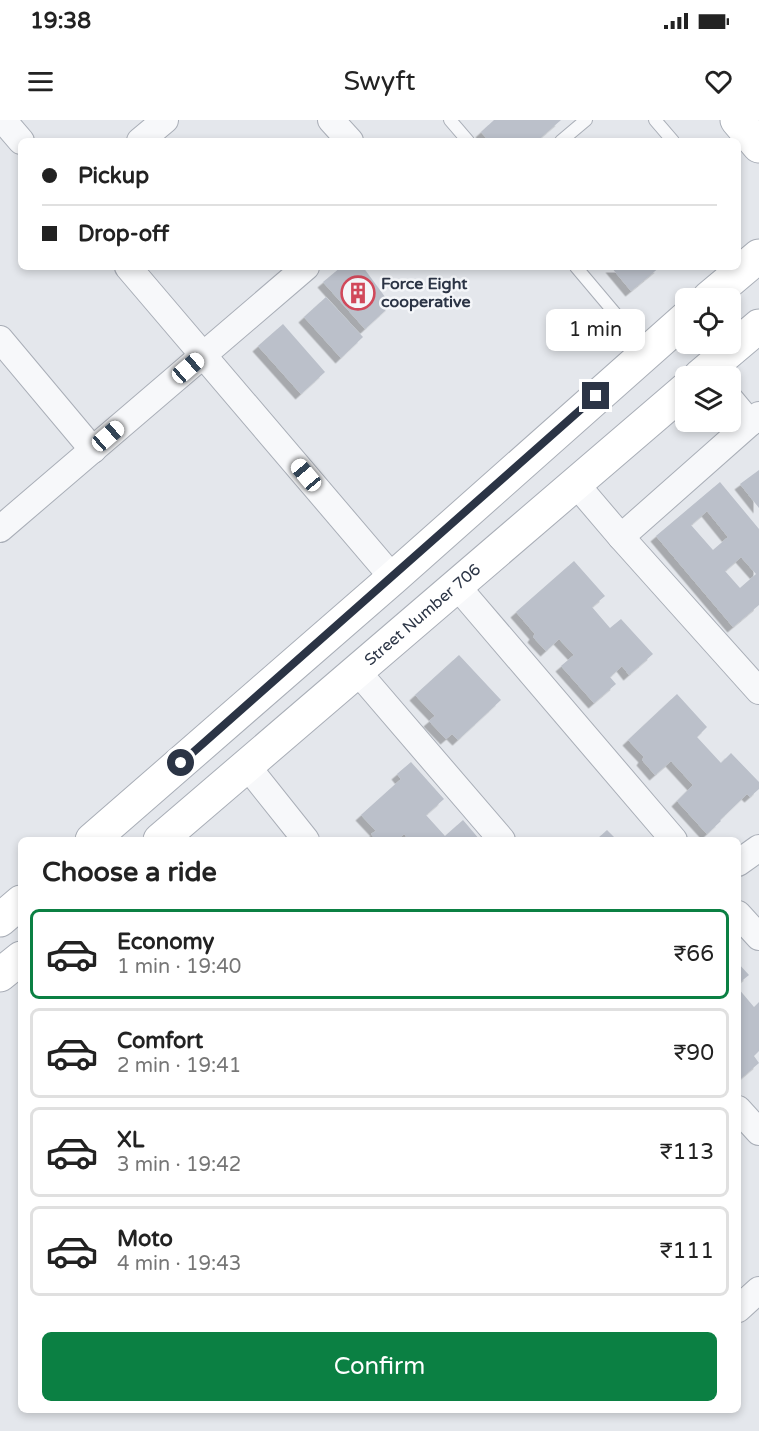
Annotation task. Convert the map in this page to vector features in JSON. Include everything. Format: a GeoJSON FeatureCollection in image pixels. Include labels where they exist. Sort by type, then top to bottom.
{"type":"FeatureCollection","features":[{"type":"Feature","properties":{"kind":"street"},"geometry":{"type":"LineString","coordinates":[[3,120],[18,138]]}},
{"type":"Feature","properties":{"kind":"street"},"geometry":{"type":"LineString","coordinates":[[144,138],[165,120]]}},
{"type":"Feature","properties":{"kind":"street"},"geometry":{"type":"LineString","coordinates":[[331,120],[347,138]]}},
{"type":"Feature","properties":{"kind":"street"},"geometry":{"type":"LineString","coordinates":[[737,120],[759,146]]}},
{"type":"Feature","properties":{"kind":"street"},"geometry":{"type":"LineString","coordinates":[[721,288],[759,256]]}},
{"type":"Feature","properties":{"kind":"street"},"geometry":{"type":"LineString","coordinates":[[131,270],[393,578]]}},
{"type":"Feature","properties":{"kind":"street"},"geometry":{"type":"LineString","coordinates":[[0,529],[303,270]]}},
{"type":"Feature","properties":{"kind":"street","name":"Street Number 706"},"geometry":{"type":"LineString","coordinates":[[714,366],[759,326]]}},
{"type":"Feature","properties":{"kind":"street"},"geometry":{"type":"LineString","coordinates":[[95,837],[393,578],[675,327]]}},
{"type":"Feature","properties":{"kind":"street"},"geometry":{"type":"LineString","coordinates":[[0,339],[93,450]]}},
{"type":"Feature","properties":{"kind":"street","name":"Street Number 706"},"geometry":{"type":"LineString","coordinates":[[164,837],[675,400]]}},
{"type":"Feature","properties":{"kind":"street"},"geometry":{"type":"LineString","coordinates":[[621,537],[755,419],[741,408]]}},
{"type":"Feature","properties":{"kind":"street"},"geometry":{"type":"LineString","coordinates":[[575,483],[759,691]]}},
{"type":"Feature","properties":{"kind":"street"},"geometry":{"type":"LineString","coordinates":[[456,585],[671,837]]}},
{"type":"Feature","properties":{"kind":"street"},"geometry":{"type":"LineString","coordinates":[[357,671],[499,837]]}},
{"type":"Feature","properties":{"kind":"street"},"geometry":{"type":"LineString","coordinates":[[247,766],[304,837]]}},
{"type":"Feature","properties":{"kind":"street"},"geometry":{"type":"LineString","coordinates":[[741,861],[759,848]]}},
{"type":"Feature","properties":{"kind":"street"},"geometry":{"type":"LineString","coordinates":[[0,920],[18,905]]}},
{"type":"Feature","properties":{"kind":"street"},"geometry":{"type":"LineString","coordinates":[[741,917],[759,938]]}},
{"type":"Feature","properties":{"kind":"street"},"geometry":{"type":"LineString","coordinates":[[0,975],[18,960]]}},
{"type":"Feature","properties":{"kind":"street"},"geometry":{"type":"LineString","coordinates":[[741,1112],[759,1132]]}},
{"type":"Feature","properties":{"kind":"street"},"geometry":{"type":"LineString","coordinates":[[741,1306],[759,1290]]}},
{"type":"Feature","properties":{"kind":"lane"},"geometry":{"type":"LineString","coordinates":[[565,138],[586,120]]}},
{"type":"Feature","properties":{"kind":"lane"},"geometry":{"type":"LineString","coordinates":[[655,120],[670,138]]}},
{"type":"Feature","properties":{"kind":"lane"},"geometry":{"type":"LineString","coordinates":[[455,122],[466,138]]}},
{"type":"Feature","properties":{"kind":"lane"},"geometry":{"type":"LineString","coordinates":[[579,270],[647,351]]}},
{"type":"Feature","properties":{"kind":"building"},"geometry":{"type":"Polygon","coordinates":[[[494,120],[561,120],[540,138],[486,138],[481,132],[494,120]]]}},
{"type":"Feature","properties":{"kind":"building","name":"Force Eight cooperative"},"geometry":{"type":"Polygon","coordinates":[[[337,270],[365,270],[391,305],[365,329],[323,282],[337,270]]]}},
{"type":"Feature","properties":{"kind":"building"},"geometry":{"type":"Polygon","coordinates":[[[614,270],[656,270],[631,291],[614,270]]]}},
{"type":"Feature","properties":{"kind":"building"},"geometry":{"type":"Polygon","coordinates":[[[326,297],[363,337],[341,358],[304,317],[326,297]]]}},
{"type":"Feature","properties":{"kind":"building"},"geometry":{"type":"Polygon","coordinates":[[[283,324],[325,372],[301,394],[258,346],[283,324]]]}},
{"type":"Feature","properties":{"kind":"building"},"geometry":{"type":"Polygon","coordinates":[[[759,470],[759,508],[740,484],[759,470]]]}},
{"type":"Feature","properties":{"kind":"building"},"geometry":{"type":"Polygon","coordinates":[[[720,482],[759,529],[759,605],[733,627],[656,536],[720,482]],[[707,511],[691,525],[713,550],[728,537],[707,511]],[[741,557],[725,571],[740,588],[756,574],[741,557]]]}},
{"type":"Feature","properties":{"kind":"building"},"geometry":{"type":"Polygon","coordinates":[[[574,561],[605,596],[592,607],[610,628],[621,619],[653,654],[629,675],[622,666],[610,677],[616,684],[594,703],[561,666],[574,655],[559,639],[546,651],[516,612],[574,561]]]}},
{"type":"Feature","properties":{"kind":"building"},"geometry":{"type":"Polygon","coordinates":[[[459,655],[501,700],[458,740],[452,734],[446,739],[429,721],[435,716],[415,695],[459,655]]]}},
{"type":"Feature","properties":{"kind":"building"},"geometry":{"type":"Polygon","coordinates":[[[677,694],[707,727],[697,737],[721,763],[731,753],[759,782],[759,789],[750,797],[747,794],[707,834],[677,801],[693,785],[671,761],[655,775],[642,760],[644,757],[628,740],[677,694]]]}},
{"type":"Feature","properties":{"kind":"building"},"geometry":{"type":"Polygon","coordinates":[[[411,762],[444,799],[426,815],[445,836],[463,820],[477,837],[406,837],[404,834],[400,837],[374,837],[371,834],[376,831],[361,815],[401,779],[397,774],[411,762]]]}},
{"type":"Feature","properties":{"kind":"building"},"geometry":{"type":"Polygon","coordinates":[[[607,830],[614,837],[599,837],[607,830]]]}},
{"type":"Feature","properties":{"kind":"building"},"geometry":{"type":"Polygon","coordinates":[[[741,966],[749,975],[741,982],[741,966]]]}},
{"type":"Feature","properties":{"kind":"building"},"geometry":{"type":"Polygon","coordinates":[[[741,992],[754,1007],[759,1002],[759,1051],[754,1056],[759,1063],[741,1078],[741,992]]]}},
{"type":"Feature","properties":{"kind":"place","name":"Force Eight cooperative"},"geometry":{"type":"Point","coordinates":[358,293]}},
{"type":"Feature","properties":{"kind":"route"},"geometry":{"type":"LineString","coordinates":[[181,763],[393,578],[596,396]]}}]}
